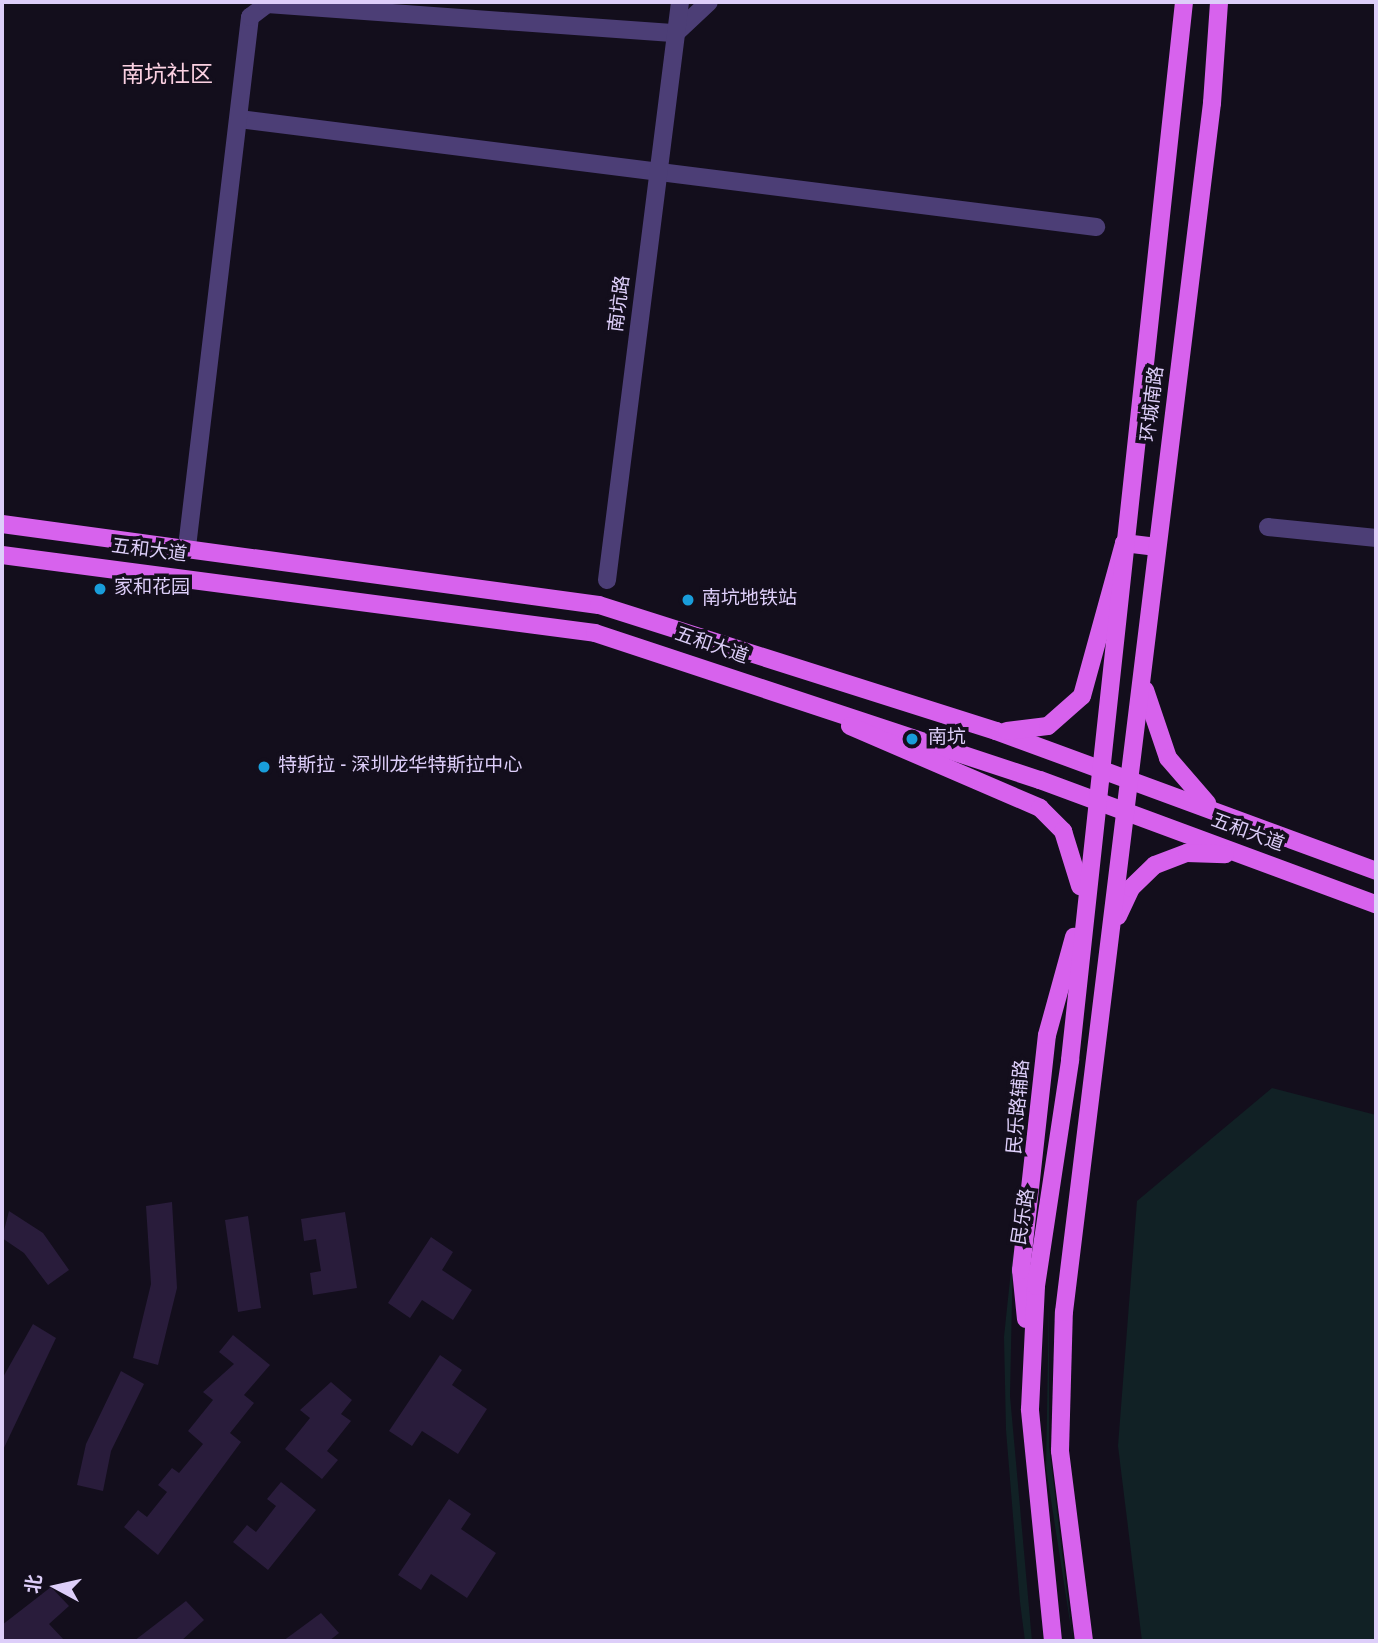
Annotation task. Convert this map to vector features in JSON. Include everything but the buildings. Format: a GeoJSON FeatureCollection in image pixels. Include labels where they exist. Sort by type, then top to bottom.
{"type":"FeatureCollection","features":[{"type":"Feature","properties":{"kind":"main road","name":"环城南路"},"geometry":{"type":"LineString","coordinates":[[1093,800],[1184,2]]}},
{"type":"Feature","properties":{"kind":"main road","name":"环城南路"},"geometry":{"type":"LineString","coordinates":[[1125,811],[1219,2]]}},
{"type":"Feature","properties":{"kind":"main road","name":"五和大道"},"geometry":{"type":"LineString","coordinates":[[2,524],[599,605],[996,731],[1376,871]]}},
{"type":"Feature","properties":{"kind":"main road"},"geometry":{"type":"LineString","coordinates":[[996,731],[1048,726],[1082,696],[1124,543],[1157,547]]}},
{"type":"Feature","properties":{"kind":"main road","name":"五和大道"},"geometry":{"type":"LineString","coordinates":[[2,555],[535,620],[684,659],[1125,811],[1376,904]]}},
{"type":"Feature","properties":{"kind":"main road"},"geometry":{"type":"LineString","coordinates":[[1143,666],[1155,733],[1168,758],[1199,798],[1225,815]]}},
{"type":"Feature","properties":{"kind":"main road"},"geometry":{"type":"LineString","coordinates":[[790,697],[933,767],[1040,808],[1070,845],[1083,912]]}},
{"type":"Feature","properties":{"kind":"main road","name":"民乐路"},"geometry":{"type":"LineString","coordinates":[[1053,1641],[1034,1478],[1031,1350],[1083,912],[1093,800]]}},
{"type":"Feature","properties":{"kind":"main road"},"geometry":{"type":"LineString","coordinates":[[1084,1641],[1059,1451],[1059,1380],[1125,811]]}},
{"type":"Feature","properties":{"kind":"main road"},"geometry":{"type":"LineString","coordinates":[[1111,932],[1131,888],[1155,864],[1187,853],[1253,858]]}},
{"type":"Feature","properties":{"kind":"main road","name":"民乐路辅路"},"geometry":{"type":"LineString","coordinates":[[1031,1350],[1021,1270],[1047,1035],[1083,912]]}},
{"type":"Feature","properties":{"kind":"street","name":"南坑路"},"geometry":{"type":"LineString","coordinates":[[607,580],[680,2]]}},
{"type":"Feature","properties":{"kind":"street"},"geometry":{"type":"LineString","coordinates":[[187,547],[250,17],[267,4],[676,33],[709,2]]}},
{"type":"Feature","properties":{"kind":"street"},"geometry":{"type":"LineString","coordinates":[[239,119],[1096,227]]}},
{"type":"Feature","properties":{"kind":"street"},"geometry":{"type":"LineString","coordinates":[[1268,527],[1376,538]]}},
{"type":"Feature","properties":{"kind":"shaded area"},"geometry":{"type":"Polygon","coordinates":[[[1272,1088],[1376,1115],[1376,1641],[1142,1641],[1118,1446],[1137,1201],[1272,1088]]]}},
{"type":"Feature","properties":{"kind":"shaded area"},"geometry":{"type":"Polygon","coordinates":[[[1013,1251],[1010,1396],[1032,1641],[1025,1641],[1020,1602],[1006,1430],[1004,1337],[1013,1251]]]}},
{"type":"Feature","properties":{"kind":"shaded area"},"geometry":{"type":"Polygon","coordinates":[[[1049,1299],[1049,1446],[1073,1641],[1046,1468],[1049,1299]]]}},
{"type":"Feature","properties":{"kind":"place","name":"家和花园"},"geometry":{"type":"Point","coordinates":[100,589]}},
{"type":"Feature","properties":{"kind":"place","name":"南坑地铁站"},"geometry":{"type":"Point","coordinates":[688,600]}},
{"type":"Feature","properties":{"kind":"place","name":"南坑"},"geometry":{"type":"Point","coordinates":[912,739]}},
{"type":"Feature","properties":{"kind":"place","name":"特斯拉 - 深圳龙华特斯拉中心"},"geometry":{"type":"Point","coordinates":[264,767]}},
{"type":"Feature","properties":{"kind":"district","name":"南坑社区"},"geometry":{"type":"Point","coordinates":[167,77]}}]}
